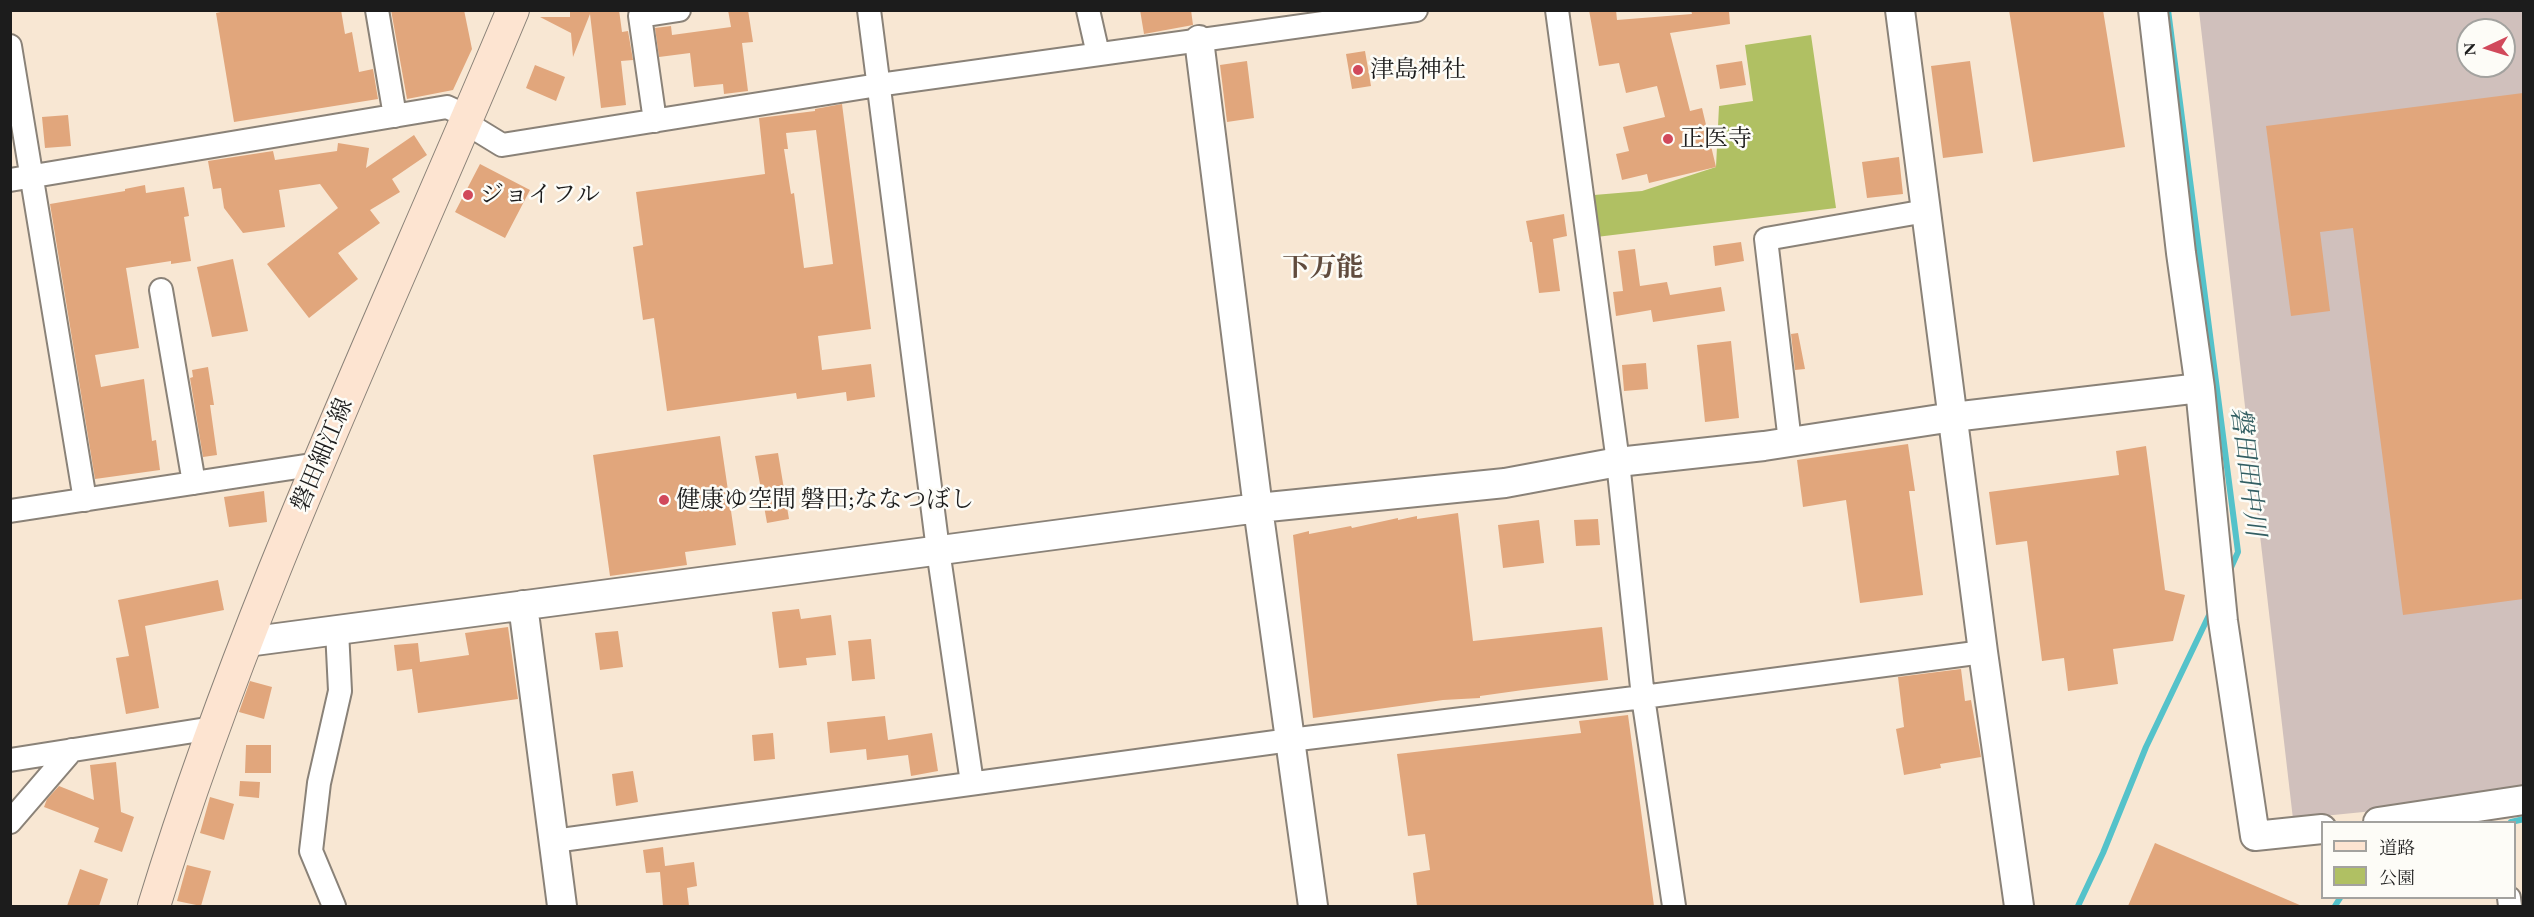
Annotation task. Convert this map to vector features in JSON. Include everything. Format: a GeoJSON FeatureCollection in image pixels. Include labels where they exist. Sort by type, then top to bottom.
{"type":"FeatureCollection","features":[{"type":"Feature","properties":{"kind":"main road","name":"磐田細江線"},"geometry":{"type":"LineString","coordinates":[[154,906],[213,728],[246,642],[318,464],[513,10]]}},
{"type":"Feature","properties":{"kind":"street"},"geometry":{"type":"LineString","coordinates":[[376,10],[395,116]]}},
{"type":"Feature","properties":{"kind":"street"},"geometry":{"type":"LineString","coordinates":[[655,120],[639,16],[679,10]]}},
{"type":"Feature","properties":{"kind":"street"},"geometry":{"type":"LineString","coordinates":[[869,10],[938,550],[972,783]]}},
{"type":"Feature","properties":{"kind":"street"},"geometry":{"type":"LineString","coordinates":[[1088,10],[1098,54]]}},
{"type":"Feature","properties":{"kind":"street"},"geometry":{"type":"LineString","coordinates":[[21,179],[447,107],[502,145],[878,85],[1199,40],[1331,16],[1416,10]]}},
{"type":"Feature","properties":{"kind":"street"},"geometry":{"type":"LineString","coordinates":[[1557,10],[1618,462],[1643,698],[1674,906]]}},
{"type":"Feature","properties":{"kind":"street"},"geometry":{"type":"LineString","coordinates":[[1900,10],[1983,652],[2019,906]]}},
{"type":"Feature","properties":{"kind":"street"},"geometry":{"type":"LineString","coordinates":[[2152,10],[2181,253],[2200,388],[2223,621],[2254,836],[2321,829]]}},
{"type":"Feature","properties":{"kind":"street"},"geometry":{"type":"LineString","coordinates":[[1199,40],[1258,508],[1313,906]]}},
{"type":"Feature","properties":{"kind":"street"},"geometry":{"type":"LineString","coordinates":[[10,46],[21,179],[85,500]]}},
{"type":"Feature","properties":{"kind":"street"},"geometry":{"type":"LineString","coordinates":[[1790,442],[1766,239],[1926,211]]}},
{"type":"Feature","properties":{"kind":"street"},"geometry":{"type":"LineString","coordinates":[[161,290],[194,483]]}},
{"type":"Feature","properties":{"kind":"street"},"geometry":{"type":"LineString","coordinates":[[246,642],[1258,508],[1505,483],[1618,462],[1790,442],[1953,417],[2200,388]]}},
{"type":"Feature","properties":{"kind":"street"},"geometry":{"type":"LineString","coordinates":[[10,511],[318,464]]}},
{"type":"Feature","properties":{"kind":"street"},"geometry":{"type":"LineString","coordinates":[[523,605],[562,906]]}},
{"type":"Feature","properties":{"kind":"street"},"geometry":{"type":"LineString","coordinates":[[334,906],[311,851],[319,783],[340,691],[337,630]]}},
{"type":"Feature","properties":{"kind":"street"},"geometry":{"type":"LineString","coordinates":[[554,841],[1290,740],[1643,698],[1983,652]]}},
{"type":"Feature","properties":{"kind":"street"},"geometry":{"type":"LineString","coordinates":[[10,760],[213,728]]}},
{"type":"Feature","properties":{"kind":"street"},"geometry":{"type":"LineString","coordinates":[[10,822],[72,750]]}},
{"type":"Feature","properties":{"kind":"street"},"geometry":{"type":"LineString","coordinates":[[2389,821],[2506,810]]}},
{"type":"Feature","properties":{"kind":"shaded area"},"geometry":{"type":"Polygon","coordinates":[[[2199,11],[2523,11],[2523,787],[2464,802],[2293,819],[2199,11]]]}},
{"type":"Feature","properties":{"kind":"green space"},"geometry":{"type":"Polygon","coordinates":[[[1811,35],[1836,208],[1588,238],[1582,196],[1642,191],[1716,167],[1719,106],[1753,101],[1745,45],[1811,35]]]}},
{"type":"Feature","properties":{"kind":"building"},"geometry":{"type":"Polygon","coordinates":[[[230,10],[341,10],[345,34],[352,32],[359,72],[373,69],[378,99],[234,122],[216,13],[230,10]]]}},
{"type":"Feature","properties":{"kind":"building"},"geometry":{"type":"Polygon","coordinates":[[[391,10],[464,10],[472,49],[453,90],[407,99],[391,10]]]}},
{"type":"Feature","properties":{"kind":"building"},"geometry":{"type":"Polygon","coordinates":[[[570,10],[619,10],[622,32],[628,31],[633,60],[621,61],[626,105],[601,108],[590,14],[573,57],[571,33],[540,17],[570,17],[570,10]]]}},
{"type":"Feature","properties":{"kind":"building"},"geometry":{"type":"Polygon","coordinates":[[[728,10],[748,10],[753,42],[742,43],[748,91],[724,94],[723,84],[694,87],[690,53],[659,57],[655,28],[671,26],[672,35],[731,27],[728,10]]]}},
{"type":"Feature","properties":{"kind":"building"},"geometry":{"type":"Polygon","coordinates":[[[1140,10],[1191,10],[1193,25],[1144,34],[1140,10]]]}},
{"type":"Feature","properties":{"kind":"building"},"geometry":{"type":"Polygon","coordinates":[[[1589,10],[1616,10],[1617,20],[1692,14],[1691,10],[1729,11],[1730,24],[1670,33],[1690,111],[1702,108],[1716,167],[1649,183],[1647,174],[1622,180],[1616,154],[1629,151],[1623,127],[1665,117],[1657,86],[1626,93],[1619,63],[1599,66],[1589,10]]]}},
{"type":"Feature","properties":{"kind":"building"},"geometry":{"type":"Polygon","coordinates":[[[2009,10],[2103,10],[2125,147],[2033,162],[2009,10]]]}},
{"type":"Feature","properties":{"kind":"building","name":"津島神社"},"geometry":{"type":"Polygon","coordinates":[[[1365,51],[1371,86],[1352,89],[1346,54],[1365,51]]]}},
{"type":"Feature","properties":{"kind":"building"},"geometry":{"type":"Polygon","coordinates":[[[1247,61],[1254,118],[1227,122],[1220,65],[1247,61]]]}},
{"type":"Feature","properties":{"kind":"building"},"geometry":{"type":"Polygon","coordinates":[[[1742,61],[1746,85],[1720,89],[1716,65],[1742,61]]]}},
{"type":"Feature","properties":{"kind":"building"},"geometry":{"type":"Polygon","coordinates":[[[1970,61],[1983,153],[1943,158],[1931,66],[1970,61]]]}},
{"type":"Feature","properties":{"kind":"building"},"geometry":{"type":"Polygon","coordinates":[[[535,65],[565,77],[556,101],[526,88],[535,65]]]}},
{"type":"Feature","properties":{"kind":"building"},"geometry":{"type":"Polygon","coordinates":[[[2523,93],[2523,599],[2403,615],[2353,228],[2320,232],[2330,311],[2291,316],[2266,126],[2523,93]]]}},
{"type":"Feature","properties":{"kind":"building"},"geometry":{"type":"Polygon","coordinates":[[[842,104],[871,329],[818,336],[822,370],[871,364],[875,397],[847,401],[846,392],[797,399],[796,393],[667,411],[654,318],[643,320],[633,247],[643,245],[636,192],[765,174],[759,118],[815,111],[815,109],[842,104]],[[816,130],[786,133],[788,149],[784,149],[791,194],[794,193],[804,268],[833,264],[816,130]]]}},
{"type":"Feature","properties":{"kind":"building"},"geometry":{"type":"Polygon","coordinates":[[[68,115],[71,146],[45,148],[42,117],[68,115]]]}},
{"type":"Feature","properties":{"kind":"building"},"geometry":{"type":"Polygon","coordinates":[[[414,135],[427,155],[392,179],[400,192],[370,210],[380,223],[338,253],[358,279],[309,318],[267,264],[338,208],[320,184],[279,190],[285,227],[243,233],[224,208],[221,188],[213,189],[208,161],[273,151],[275,160],[337,151],[338,143],[369,148],[366,168],[414,135]]]}},
{"type":"Feature","properties":{"kind":"building"},"geometry":{"type":"Polygon","coordinates":[[[1899,157],[1903,194],[1867,198],[1862,162],[1899,157]]]}},
{"type":"Feature","properties":{"kind":"building"},"geometry":{"type":"Polygon","coordinates":[[[480,164],[530,190],[505,238],[455,212],[480,164]]]}},
{"type":"Feature","properties":{"kind":"building"},"geometry":{"type":"Polygon","coordinates":[[[145,185],[146,193],[184,187],[189,216],[184,217],[191,261],[171,264],[171,261],[126,268],[139,348],[95,355],[101,387],[144,379],[152,441],[156,440],[160,470],[95,479],[50,204],[125,191],[125,189],[145,185]]]}},
{"type":"Feature","properties":{"kind":"building"},"geometry":{"type":"Polygon","coordinates":[[[1564,214],[1567,236],[1553,239],[1560,291],[1539,293],[1532,242],[1530,242],[1526,221],[1564,214]]]}},
{"type":"Feature","properties":{"kind":"building"},"geometry":{"type":"Polygon","coordinates":[[[1741,242],[1744,261],[1715,266],[1713,246],[1741,242]]]}},
{"type":"Feature","properties":{"kind":"building"},"geometry":{"type":"Polygon","coordinates":[[[1635,249],[1640,286],[1667,282],[1670,295],[1721,287],[1725,311],[1653,322],[1651,310],[1616,316],[1613,292],[1623,291],[1618,251],[1635,249]]]}},
{"type":"Feature","properties":{"kind":"building"},"geometry":{"type":"Polygon","coordinates":[[[233,259],[248,331],[212,337],[197,267],[233,259]]]}},
{"type":"Feature","properties":{"kind":"building"},"geometry":{"type":"Polygon","coordinates":[[[1798,333],[1805,369],[1795,370],[1791,334],[1798,333]]]}},
{"type":"Feature","properties":{"kind":"building"},"geometry":{"type":"Polygon","coordinates":[[[1731,341],[1739,418],[1705,422],[1697,345],[1731,341]]]}},
{"type":"Feature","properties":{"kind":"building"},"geometry":{"type":"Polygon","coordinates":[[[1646,363],[1648,389],[1624,391],[1622,365],[1646,363]]]}},
{"type":"Feature","properties":{"kind":"building"},"geometry":{"type":"Polygon","coordinates":[[[208,367],[214,405],[210,405],[217,455],[203,457],[190,378],[193,377],[192,370],[208,367]]]}},
{"type":"Feature","properties":{"kind":"building","name":"健康ゆ空間 磐田;ななつぼし"},"geometry":{"type":"Polygon","coordinates":[[[720,436],[736,545],[685,552],[687,565],[610,576],[593,455],[720,436]]]}},
{"type":"Feature","properties":{"kind":"building"},"geometry":{"type":"Polygon","coordinates":[[[1908,444],[1915,491],[1909,491],[1923,595],[1860,603],[1846,500],[1803,507],[1797,460],[1908,444]]]}},
{"type":"Feature","properties":{"kind":"building"},"geometry":{"type":"Polygon","coordinates":[[[2146,446],[2165,590],[2185,595],[2173,641],[2113,649],[2118,684],[2068,691],[2064,658],[2042,661],[2027,541],[1996,545],[1989,492],[2119,475],[2116,451],[2146,446]]]}},
{"type":"Feature","properties":{"kind":"building"},"geometry":{"type":"Polygon","coordinates":[[[778,453],[789,519],[767,523],[755,456],[778,453]]]}},
{"type":"Feature","properties":{"kind":"building"},"geometry":{"type":"Polygon","coordinates":[[[264,491],[267,522],[229,527],[224,497],[264,491]]]}},
{"type":"Feature","properties":{"kind":"building"},"geometry":{"type":"Polygon","coordinates":[[[1458,513],[1473,641],[1602,627],[1608,680],[1313,718],[1293,535],[1351,526],[1352,528],[1398,518],[1398,520],[1417,516],[1417,519],[1458,513]]]}},
{"type":"Feature","properties":{"kind":"building"},"geometry":{"type":"Polygon","coordinates":[[[1598,519],[1600,545],[1576,546],[1574,520],[1598,519]]]}},
{"type":"Feature","properties":{"kind":"building"},"geometry":{"type":"Polygon","coordinates":[[[1539,520],[1544,563],[1503,568],[1498,525],[1539,520]]]}},
{"type":"Feature","properties":{"kind":"building"},"geometry":{"type":"Polygon","coordinates":[[[218,580],[224,610],[145,626],[159,708],[126,714],[116,658],[129,656],[118,600],[218,580]]]}},
{"type":"Feature","properties":{"kind":"building"},"geometry":{"type":"Polygon","coordinates":[[[799,609],[801,619],[831,615],[836,655],[806,658],[807,665],[779,668],[772,612],[799,609]]]}},
{"type":"Feature","properties":{"kind":"building"},"geometry":{"type":"Polygon","coordinates":[[[508,627],[518,699],[418,713],[412,669],[397,671],[394,645],[418,643],[420,662],[469,655],[465,633],[508,627]]]}},
{"type":"Feature","properties":{"kind":"building"},"geometry":{"type":"Polygon","coordinates":[[[618,631],[623,667],[600,670],[595,633],[618,631]]]}},
{"type":"Feature","properties":{"kind":"building"},"geometry":{"type":"Polygon","coordinates":[[[871,639],[875,679],[852,681],[848,641],[871,639]]]}},
{"type":"Feature","properties":{"kind":"building"},"geometry":{"type":"Polygon","coordinates":[[[1961,669],[1965,701],[1971,700],[1981,757],[1940,764],[1941,768],[1904,775],[1896,729],[1904,727],[1898,677],[1961,669]]]}},
{"type":"Feature","properties":{"kind":"building"},"geometry":{"type":"Polygon","coordinates":[[[250,681],[272,687],[264,719],[239,712],[250,681]]]}},
{"type":"Feature","properties":{"kind":"building"},"geometry":{"type":"Polygon","coordinates":[[[1628,715],[1654,906],[1417,906],[1413,873],[1430,870],[1425,834],[1408,836],[1397,754],[1581,733],[1579,721],[1628,715]]]}},
{"type":"Feature","properties":{"kind":"building"},"geometry":{"type":"Polygon","coordinates":[[[885,716],[888,740],[932,733],[938,771],[911,776],[908,755],[867,760],[866,749],[830,753],[827,722],[885,716]]]}},
{"type":"Feature","properties":{"kind":"building"},"geometry":{"type":"Polygon","coordinates":[[[773,733],[775,759],[754,761],[752,735],[773,733]]]}},
{"type":"Feature","properties":{"kind":"building"},"geometry":{"type":"Polygon","coordinates":[[[246,745],[271,745],[271,773],[245,773],[246,745]]]}},
{"type":"Feature","properties":{"kind":"building"},"geometry":{"type":"Polygon","coordinates":[[[116,762],[121,812],[134,817],[122,852],[94,842],[99,828],[44,807],[47,799],[59,786],[94,800],[90,765],[116,762]]]}},
{"type":"Feature","properties":{"kind":"building"},"geometry":{"type":"Polygon","coordinates":[[[633,771],[638,802],[616,806],[612,774],[633,771]]]}},
{"type":"Feature","properties":{"kind":"building"},"geometry":{"type":"Polygon","coordinates":[[[240,781],[260,782],[259,798],[239,796],[240,781]]]}},
{"type":"Feature","properties":{"kind":"building"},"geometry":{"type":"Polygon","coordinates":[[[210,797],[234,804],[224,840],[200,833],[210,797]]]}},
{"type":"Feature","properties":{"kind":"building"},"geometry":{"type":"Polygon","coordinates":[[[2155,843],[2302,906],[2128,906],[2155,843]]]}},
{"type":"Feature","properties":{"kind":"building"},"geometry":{"type":"Polygon","coordinates":[[[663,847],[665,866],[694,862],[697,886],[687,888],[689,906],[663,906],[660,872],[646,873],[643,850],[663,847]]]}},
{"type":"Feature","properties":{"kind":"building"},"geometry":{"type":"Polygon","coordinates":[[[187,865],[211,871],[201,906],[177,901],[187,865]]]}},
{"type":"Feature","properties":{"kind":"building"},"geometry":{"type":"Polygon","coordinates":[[[80,869],[108,879],[99,906],[67,906],[80,869]]]}},
{"type":"Feature","properties":{"kind":"waterway","name":"磐田田中川"},"geometry":{"type":"LineString","coordinates":[[2168,10],[2238,552],[2229,572]]}},
{"type":"Feature","properties":{"kind":"waterway","name":"磐田田中川"},"geometry":{"type":"LineString","coordinates":[[2078,906],[2103,853],[2146,747],[2212,609]]}},
{"type":"Feature","properties":{"kind":"waterway"},"geometry":{"type":"LineString","coordinates":[[2515,821],[2524,819]]}},
{"type":"Feature","properties":{"kind":"waterway"},"geometry":{"type":"LineString","coordinates":[[2335,906],[2339,899]]}},
{"type":"Feature","properties":{"kind":"place","name":"津島神社"},"geometry":{"type":"Point","coordinates":[1358,70]}},
{"type":"Feature","properties":{"kind":"place","name":"正医寺"},"geometry":{"type":"Point","coordinates":[1668,139]}},
{"type":"Feature","properties":{"kind":"place","name":"ジョイフル"},"geometry":{"type":"Point","coordinates":[468,195]}},
{"type":"Feature","properties":{"kind":"place","name":"健康ゆ空間 磐田;ななつぼし"},"geometry":{"type":"Point","coordinates":[664,500]}},
{"type":"Feature","properties":{"kind":"district","name":"下万能"},"geometry":{"type":"Point","coordinates":[1323,269]}}]}
